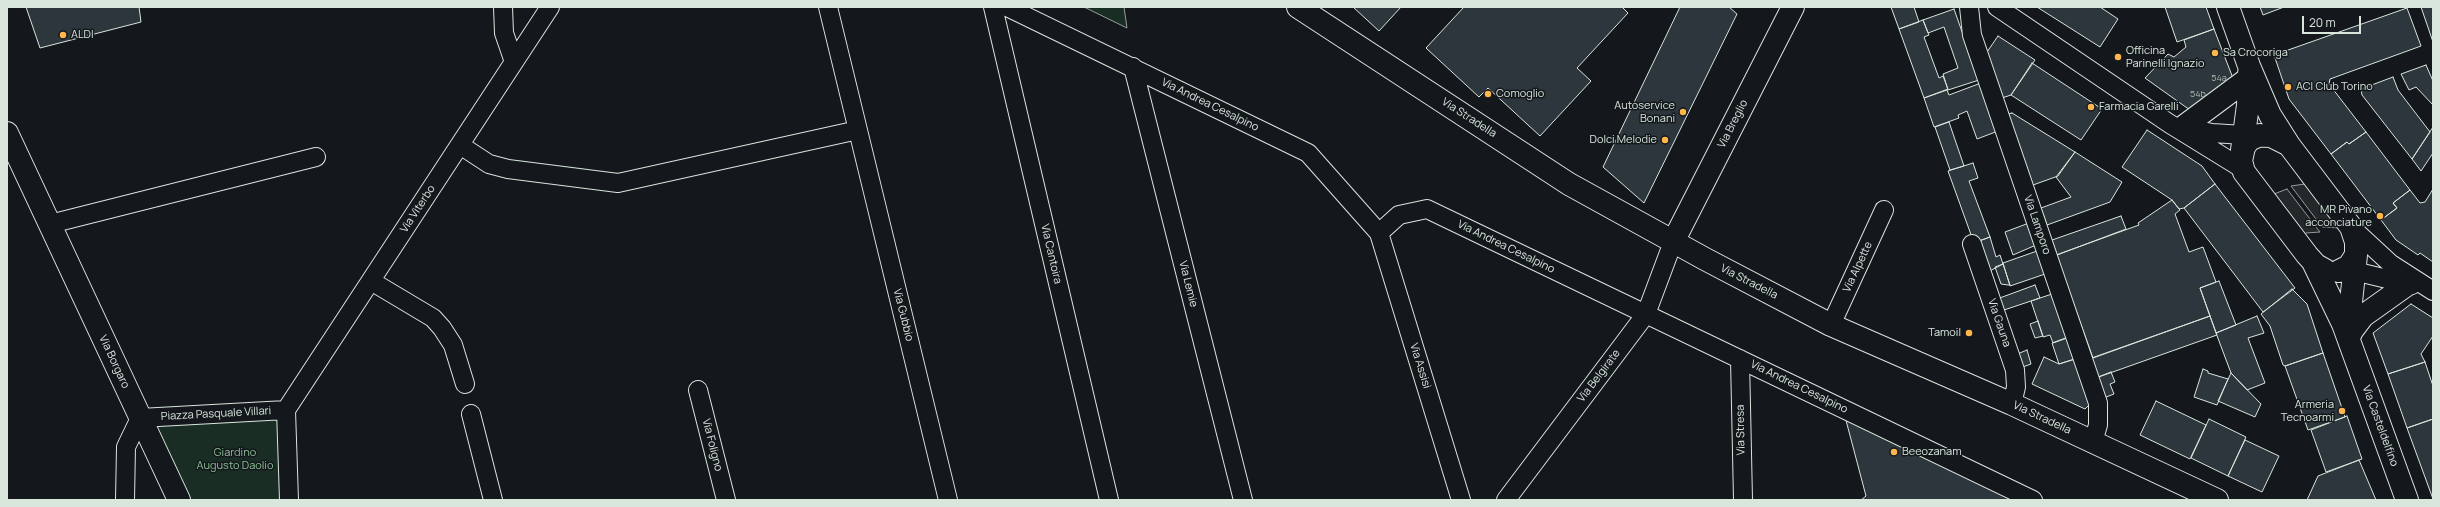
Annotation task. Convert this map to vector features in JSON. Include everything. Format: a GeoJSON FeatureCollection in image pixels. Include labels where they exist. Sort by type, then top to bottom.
{"type":"FeatureCollection","features":[{"type":"Feature","properties":{"kind":"street"},"geometry":{"type":"LineString","coordinates":[[504,7],[504,33],[514,62]]}},
{"type":"Feature","properties":{"kind":"street","name":"Via Viterbo"},"geometry":{"type":"LineString","coordinates":[[286,410],[550,7]]}},
{"type":"Feature","properties":{"kind":"street","name":"Via Gubbio"},"geometry":{"type":"LineString","coordinates":[[828,7],[948,500]]}},
{"type":"Feature","properties":{"kind":"street","name":"Via Cantoira"},"geometry":{"type":"LineString","coordinates":[[994,7],[1109,500]]}},
{"type":"Feature","properties":{"kind":"street","name":"Via Andrea Cesalpino"},"geometry":{"type":"LineString","coordinates":[[1008,7],[1308,153],[1379,233],[1399,215],[1427,209],[2033,500]]}},
{"type":"Feature","properties":{"kind":"street","name":"Via Breglio"},"geometry":{"type":"LineString","coordinates":[[1673,242],[1793,7]]}},
{"type":"Feature","properties":{"kind":"street","name":"Via Lamporo"},"geometry":{"type":"LineString","coordinates":[[1969,7],[1972,35],[2098,403],[2099,416],[2093,442]]}},
{"type":"Feature","properties":{"kind":"street"},"geometry":{"type":"LineString","coordinates":[[1997,7],[2177,126],[2247,154]]}},
{"type":"Feature","properties":{"kind":"street"},"geometry":{"type":"LineString","coordinates":[[2228,7],[2249,72],[2270,114],[2288,145],[2351,227],[2391,264],[2433,292]]}},
{"type":"Feature","properties":{"kind":"street","name":"Via Stradella"},"geometry":{"type":"LineString","coordinates":[[1307,9],[1569,184],[1673,242],[1831,325],[2012,404],[2216,500]]}},
{"type":"Feature","properties":{"kind":"street","name":"Via Lemie"},"geometry":{"type":"LineString","coordinates":[[1133,67],[1243,500]]}},
{"type":"Feature","properties":{"kind":"street"},"geometry":{"type":"LineString","coordinates":[[2177,126],[2249,72]]}},
{"type":"Feature","properties":{"kind":"street"},"geometry":{"type":"LineString","coordinates":[[2247,154],[2249,72]]}},
{"type":"Feature","properties":{"kind":"street"},"geometry":{"type":"LineString","coordinates":[[2177,126],[2212,133],[2247,154],[2313,262],[2327,271],[2350,266],[2433,292]]}},
{"type":"Feature","properties":{"kind":"street"},"geometry":{"type":"LineString","coordinates":[[460,145],[489,164],[508,169],[618,183],[858,130]]}},
{"type":"Feature","properties":{"kind":"street","name":"Via Borgaro"},"geometry":{"type":"LineString","coordinates":[[7,133],[179,500]]}},
{"type":"Feature","properties":{"kind":"street"},"geometry":{"type":"LineString","coordinates":[[2247,154],[2277,137],[2288,145]]}},
{"type":"Feature","properties":{"kind":"street"},"geometry":{"type":"LineString","coordinates":[[50,224],[316,157]]}},
{"type":"Feature","properties":{"kind":"street","name":"Via Alpette"},"geometry":{"type":"LineString","coordinates":[[1831,325],[1884,210]]}},
{"type":"Feature","properties":{"kind":"street","name":"Via Casteldelfino"},"geometry":{"type":"LineString","coordinates":[[2351,227],[2356,242],[2350,266],[2352,341]]}},
{"type":"Feature","properties":{"kind":"street","name":"Via Assisi"},"geometry":{"type":"LineString","coordinates":[[1379,233],[1461,500]]}},
{"type":"Feature","properties":{"kind":"street","name":"Via Belgirate"},"geometry":{"type":"LineString","coordinates":[[1506,500],[1646,314],[1673,242]]}},
{"type":"Feature","properties":{"kind":"street","name":"Via Gauna"},"geometry":{"type":"LineString","coordinates":[[1972,244],[2015,370],[2016,387],[2012,404]]}},
{"type":"Feature","properties":{"kind":"street","name":"Via Casteldelfino"},"geometry":{"type":"LineString","coordinates":[[2313,262],[2352,341],[2407,500]]}},
{"type":"Feature","properties":{"kind":"street"},"geometry":{"type":"LineString","coordinates":[[371,281],[433,318],[442,328],[453,345],[465,384]]}},
{"type":"Feature","properties":{"kind":"street"},"geometry":{"type":"LineString","coordinates":[[2352,341],[2363,316],[2408,284]]}},
{"type":"Feature","properties":{"kind":"street","name":"Via Stresa"},"geometry":{"type":"LineString","coordinates":[[1740,359],[1743,500]]}},
{"type":"Feature","properties":{"kind":"street","name":"Via Foligno"},"geometry":{"type":"LineString","coordinates":[[698,390],[726,500]]}},
{"type":"Feature","properties":{"kind":"street","name":"Piazza Pasquale Villari"},"geometry":{"type":"LineString","coordinates":[[140,418],[286,410],[289,500]]}},
{"type":"Feature","properties":{"kind":"street"},"geometry":{"type":"LineString","coordinates":[[471,414],[493,500]]}},
{"type":"Feature","properties":{"kind":"street"},"geometry":{"type":"LineString","coordinates":[[125,500],[126,447],[140,418]]}},
{"type":"Feature","properties":{"kind":"green space"},"geometry":{"type":"Polygon","coordinates":[[[1084,7],[1124,7],[1127,28],[1084,7]]]}},
{"type":"Feature","properties":{"kind":"green space","name":"Giardino Augusto Daolio"},"geometry":{"type":"Polygon","coordinates":[[[280,417],[283,500],[184,500],[147,423],[280,417]]]}},
{"type":"Feature","properties":{"kind":"shaded area"},"geometry":{"type":"Polygon","coordinates":[[[2305,184],[2340,228],[2322,227],[2291,186],[2305,184]]]}},
{"type":"Feature","properties":{"kind":"shaded area"},"geometry":{"type":"Polygon","coordinates":[[[2287,189],[2320,232],[2306,233],[2305,236],[2274,194],[2287,189]]]}},
{"type":"Feature","properties":{"kind":"building","name":"ALDI"},"geometry":{"type":"Polygon","coordinates":[[[26,7],[139,7],[141,22],[40,48],[26,7]]]}},
{"type":"Feature","properties":{"kind":"building"},"geometry":{"type":"Polygon","coordinates":[[[1353,7],[1401,7],[1379,31],[1353,7]]]}},
{"type":"Feature","properties":{"kind":"building"},"geometry":{"type":"Polygon","coordinates":[[[1464,7],[1622,7],[1628,13],[1577,68],[1591,81],[1540,136],[1488,88],[1479,97],[1426,48],[1464,7]]]}},
{"type":"Feature","properties":{"kind":"building"},"geometry":{"type":"Polygon","coordinates":[[[1680,7],[1729,7],[1737,14],[1644,203],[1603,167],[1680,7]]]}},
{"type":"Feature","properties":{"kind":"building"},"geometry":{"type":"Polygon","coordinates":[[[1891,7],[1914,7],[1919,22],[1899,29],[1891,7]]]}},
{"type":"Feature","properties":{"kind":"building"},"geometry":{"type":"Polygon","coordinates":[[[2037,7],[2100,7],[2118,19],[2100,47],[2037,7]]]}},
{"type":"Feature","properties":{"kind":"building"},"geometry":{"type":"Polygon","coordinates":[[[2165,7],[2206,7],[2214,29],[2177,42],[2165,7]]]}},
{"type":"Feature","properties":{"kind":"building"},"geometry":{"type":"Polygon","coordinates":[[[2260,7],[2284,7],[2263,15],[2260,7]]]}},
{"type":"Feature","properties":{"kind":"building"},"geometry":{"type":"Polygon","coordinates":[[[2421,7],[2433,7],[2433,42],[2421,7]]]}},
{"type":"Feature","properties":{"kind":"building"},"geometry":{"type":"Polygon","coordinates":[[[2407,8],[2421,46],[2330,79],[2329,84],[2366,132],[2349,144],[2347,142],[2331,154],[2289,99],[2274,55],[2407,8]]]}},
{"type":"Feature","properties":{"kind":"building"},"geometry":{"type":"Polygon","coordinates":[[[1954,9],[1979,80],[1948,90],[1943,74],[1958,68],[1944,27],[1928,33],[1923,20],[1954,9]]]}},
{"type":"Feature","properties":{"kind":"building"},"geometry":{"type":"Polygon","coordinates":[[[1923,20],[1929,35],[1924,37],[1939,78],[1943,76],[1948,89],[1924,98],[1899,29],[1923,20]]]}},
{"type":"Feature","properties":{"kind":"building"},"geometry":{"type":"Polygon","coordinates":[[[2214,29],[2236,86],[2197,115],[2145,78],[2168,54],[2174,57],[2186,47],[2184,40],[2214,29]]]}},
{"type":"Feature","properties":{"kind":"building"},"geometry":{"type":"Polygon","coordinates":[[[1998,36],[2035,60],[2011,95],[2002,98],[1987,52],[1998,36]]]}},
{"type":"Feature","properties":{"kind":"building"},"geometry":{"type":"Polygon","coordinates":[[[2032,63],[2102,109],[2081,140],[2011,95],[2032,63]]]}},
{"type":"Feature","properties":{"kind":"building"},"geometry":{"type":"Polygon","coordinates":[[[2426,65],[2433,81],[2433,105],[2416,87],[2409,90],[2401,74],[2426,65]]]}},
{"type":"Feature","properties":{"kind":"building"},"geometry":{"type":"Polygon","coordinates":[[[2393,77],[2398,90],[2430,132],[2412,159],[2362,95],[2361,89],[2393,77]]]}},
{"type":"Feature","properties":{"kind":"building"},"geometry":{"type":"Polygon","coordinates":[[[1981,83],[1998,131],[1977,139],[1967,111],[1958,115],[1959,118],[1934,127],[1924,98],[1947,90],[1949,95],[1981,83]]]}},
{"type":"Feature","properties":{"kind":"building"},"geometry":{"type":"Polygon","coordinates":[[[2012,113],[2075,152],[2058,176],[2033,185],[2008,114],[2012,113]]]}},
{"type":"Feature","properties":{"kind":"building"},"geometry":{"type":"Polygon","coordinates":[[[1949,122],[1964,166],[1950,170],[1935,127],[1949,122]]]}},
{"type":"Feature","properties":{"kind":"building"},"geometry":{"type":"Polygon","coordinates":[[[2433,127],[2433,153],[2421,171],[2412,159],[2433,127]]]}},
{"type":"Feature","properties":{"kind":"building"},"geometry":{"type":"Polygon","coordinates":[[[2147,130],[2202,166],[2215,184],[2184,208],[2179,209],[2172,200],[2122,167],[2147,130]]]}},
{"type":"Feature","properties":{"kind":"building"},"geometry":{"type":"Polygon","coordinates":[[[2366,132],[2410,190],[2393,203],[2397,208],[2381,220],[2331,154],[2347,142],[2349,144],[2366,132]]]}},
{"type":"Feature","properties":{"kind":"building"},"geometry":{"type":"Polygon","coordinates":[[[2075,152],[2122,182],[2110,202],[2047,225],[2041,208],[2071,197],[2056,177],[2075,152]]]}},
{"type":"Feature","properties":{"kind":"building"},"geometry":{"type":"Polygon","coordinates":[[[1973,163],[1978,178],[1969,181],[1990,237],[1974,243],[1948,171],[1973,163]]]}},
{"type":"Feature","properties":{"kind":"building"},"geometry":{"type":"Polygon","coordinates":[[[2215,184],[2295,288],[2263,312],[2184,208],[2215,184]]]}},
{"type":"Feature","properties":{"kind":"building"},"geometry":{"type":"Polygon","coordinates":[[[2433,189],[2433,262],[2420,253],[2418,255],[2396,240],[2381,220],[2397,208],[2393,203],[2410,190],[2420,203],[2425,202],[2433,189]]]}},
{"type":"Feature","properties":{"kind":"building"},"geometry":{"type":"Polygon","coordinates":[[[2172,200],[2180,210],[2175,214],[2189,252],[2203,247],[2216,282],[2200,288],[2210,316],[2093,358],[2056,255],[2139,225],[2138,223],[2172,200]]]}},
{"type":"Feature","properties":{"kind":"building"},"geometry":{"type":"Polygon","coordinates":[[[2121,216],[2126,229],[2057,255],[2052,240],[2121,216]]]}},
{"type":"Feature","properties":{"kind":"building"},"geometry":{"type":"Polygon","coordinates":[[[2029,223],[2036,245],[2013,255],[2005,232],[2029,223]]]}},
{"type":"Feature","properties":{"kind":"building"},"geometry":{"type":"Polygon","coordinates":[[[1990,237],[1996,257],[2000,255],[2003,264],[1986,273],[1976,242],[1990,237]]]}},
{"type":"Feature","properties":{"kind":"building"},"geometry":{"type":"Polygon","coordinates":[[[2040,250],[2048,273],[2010,286],[2003,263],[2040,250]]]}},
{"type":"Feature","properties":{"kind":"building"},"geometry":{"type":"Polygon","coordinates":[[[2003,264],[2010,285],[2001,284],[1995,267],[2003,264]]]}},
{"type":"Feature","properties":{"kind":"building"},"geometry":{"type":"Polygon","coordinates":[[[2219,281],[2236,325],[2216,333],[2200,288],[2219,281]]]}},
{"type":"Feature","properties":{"kind":"building"},"geometry":{"type":"Polygon","coordinates":[[[2035,285],[2040,298],[2001,311],[1997,299],[2035,285]]]}},
{"type":"Feature","properties":{"kind":"building"},"geometry":{"type":"Polygon","coordinates":[[[2292,289],[2307,304],[2323,353],[2285,366],[2283,365],[2270,326],[2261,314],[2292,289]]]}},
{"type":"Feature","properties":{"kind":"building"},"geometry":{"type":"Polygon","coordinates":[[[2055,293],[2070,337],[2053,343],[2050,335],[2043,337],[2031,301],[2055,293]]]}},
{"type":"Feature","properties":{"kind":"building"},"geometry":{"type":"Polygon","coordinates":[[[2411,304],[2433,318],[2433,336],[2421,354],[2425,362],[2388,374],[2373,333],[2411,304]]]}},
{"type":"Feature","properties":{"kind":"building"},"geometry":{"type":"Polygon","coordinates":[[[2210,316],[2217,335],[2093,379],[2086,360],[2210,316]]]}},
{"type":"Feature","properties":{"kind":"building"},"geometry":{"type":"Polygon","coordinates":[[[2257,316],[2264,333],[2248,338],[2265,383],[2247,390],[2231,373],[2216,333],[2257,316]]]}},
{"type":"Feature","properties":{"kind":"building"},"geometry":{"type":"Polygon","coordinates":[[[2038,321],[2043,336],[2035,338],[2030,324],[2038,321]]]}},
{"type":"Feature","properties":{"kind":"building"},"geometry":{"type":"Polygon","coordinates":[[[2071,336],[2078,358],[2059,364],[2052,343],[2071,336]]]}},
{"type":"Feature","properties":{"kind":"building"},"geometry":{"type":"Polygon","coordinates":[[[2027,350],[2031,364],[2020,368],[2015,355],[2027,350]]]}},
{"type":"Feature","properties":{"kind":"building"},"geometry":{"type":"Polygon","coordinates":[[[2323,353],[2345,417],[2308,430],[2285,366],[2323,353]]]}},
{"type":"Feature","properties":{"kind":"building"},"geometry":{"type":"Polygon","coordinates":[[[2044,357],[2059,364],[2078,358],[2093,401],[2085,409],[2032,384],[2044,357]]]}},
{"type":"Feature","properties":{"kind":"building"},"geometry":{"type":"Polygon","coordinates":[[[2425,362],[2433,386],[2433,419],[2407,428],[2388,374],[2425,362]]]}},
{"type":"Feature","properties":{"kind":"building"},"geometry":{"type":"Polygon","coordinates":[[[2203,369],[2208,371],[2208,373],[2228,379],[2217,405],[2194,397],[2203,369]]]}},
{"type":"Feature","properties":{"kind":"building"},"geometry":{"type":"Polygon","coordinates":[[[2111,372],[2115,382],[2110,384],[2114,394],[2101,399],[2093,379],[2111,372]]]}},
{"type":"Feature","properties":{"kind":"building"},"geometry":{"type":"Polygon","coordinates":[[[2231,373],[2261,404],[2255,417],[2218,401],[2231,373]]]}},
{"type":"Feature","properties":{"kind":"building"},"geometry":{"type":"Polygon","coordinates":[[[2156,401],[2206,425],[2190,459],[2140,435],[2156,401]]]}},
{"type":"Feature","properties":{"kind":"building","name":"Beeozanam"},"geometry":{"type":"Polygon","coordinates":[[[1843,409],[2033,500],[1861,500],[1866,496],[1843,409]]]}},
{"type":"Feature","properties":{"kind":"building"},"geometry":{"type":"Polygon","coordinates":[[[2347,416],[2362,459],[2326,472],[2311,430],[2347,416]]]}},
{"type":"Feature","properties":{"kind":"building"},"geometry":{"type":"Polygon","coordinates":[[[2209,419],[2246,437],[2228,476],[2191,458],[2209,419]]]}},
{"type":"Feature","properties":{"kind":"building"},"geometry":{"type":"Polygon","coordinates":[[[2433,419],[2433,499],[2407,428],[2433,419]]]}},
{"type":"Feature","properties":{"kind":"building"},"geometry":{"type":"Polygon","coordinates":[[[2245,440],[2279,456],[2262,492],[2228,476],[2245,440]]]}},
{"type":"Feature","properties":{"kind":"building"},"geometry":{"type":"Polygon","coordinates":[[[2359,460],[2376,500],[2307,500],[2318,476],[2359,460]]]}},
{"type":"Feature","properties":{"kind":"place","name":"ALDI"},"geometry":{"type":"Point","coordinates":[63,35]}},
{"type":"Feature","properties":{"kind":"place","name":"Sa Crocoriga"},"geometry":{"type":"Point","coordinates":[2215,53]}},
{"type":"Feature","properties":{"kind":"place","name":"Officina Parinelli Ignazio"},"geometry":{"type":"Point","coordinates":[2118,57]}},
{"type":"Feature","properties":{"kind":"place","name":"ACI Club Torino"},"geometry":{"type":"Point","coordinates":[2288,87]}},
{"type":"Feature","properties":{"kind":"place","name":"Comoglio"},"geometry":{"type":"Point","coordinates":[1488,94]}},
{"type":"Feature","properties":{"kind":"place","name":"Farmacia Garelli"},"geometry":{"type":"Point","coordinates":[2091,107]}},
{"type":"Feature","properties":{"kind":"place","name":"Autoservice Bonani"},"geometry":{"type":"Point","coordinates":[1683,112]}},
{"type":"Feature","properties":{"kind":"place","name":"Dolci Melodie"},"geometry":{"type":"Point","coordinates":[1665,140]}},
{"type":"Feature","properties":{"kind":"place","name":"MR Pivano acconciature"},"geometry":{"type":"Point","coordinates":[2380,216]}},
{"type":"Feature","properties":{"kind":"place","name":"Tamoil"},"geometry":{"type":"Point","coordinates":[1969,333]}},
{"type":"Feature","properties":{"kind":"place","name":"Armeria Tecnoarmi"},"geometry":{"type":"Point","coordinates":[2342,411]}},
{"type":"Feature","properties":{"kind":"place","name":"Beeozanam"},"geometry":{"type":"Point","coordinates":[1894,452]}}]}
